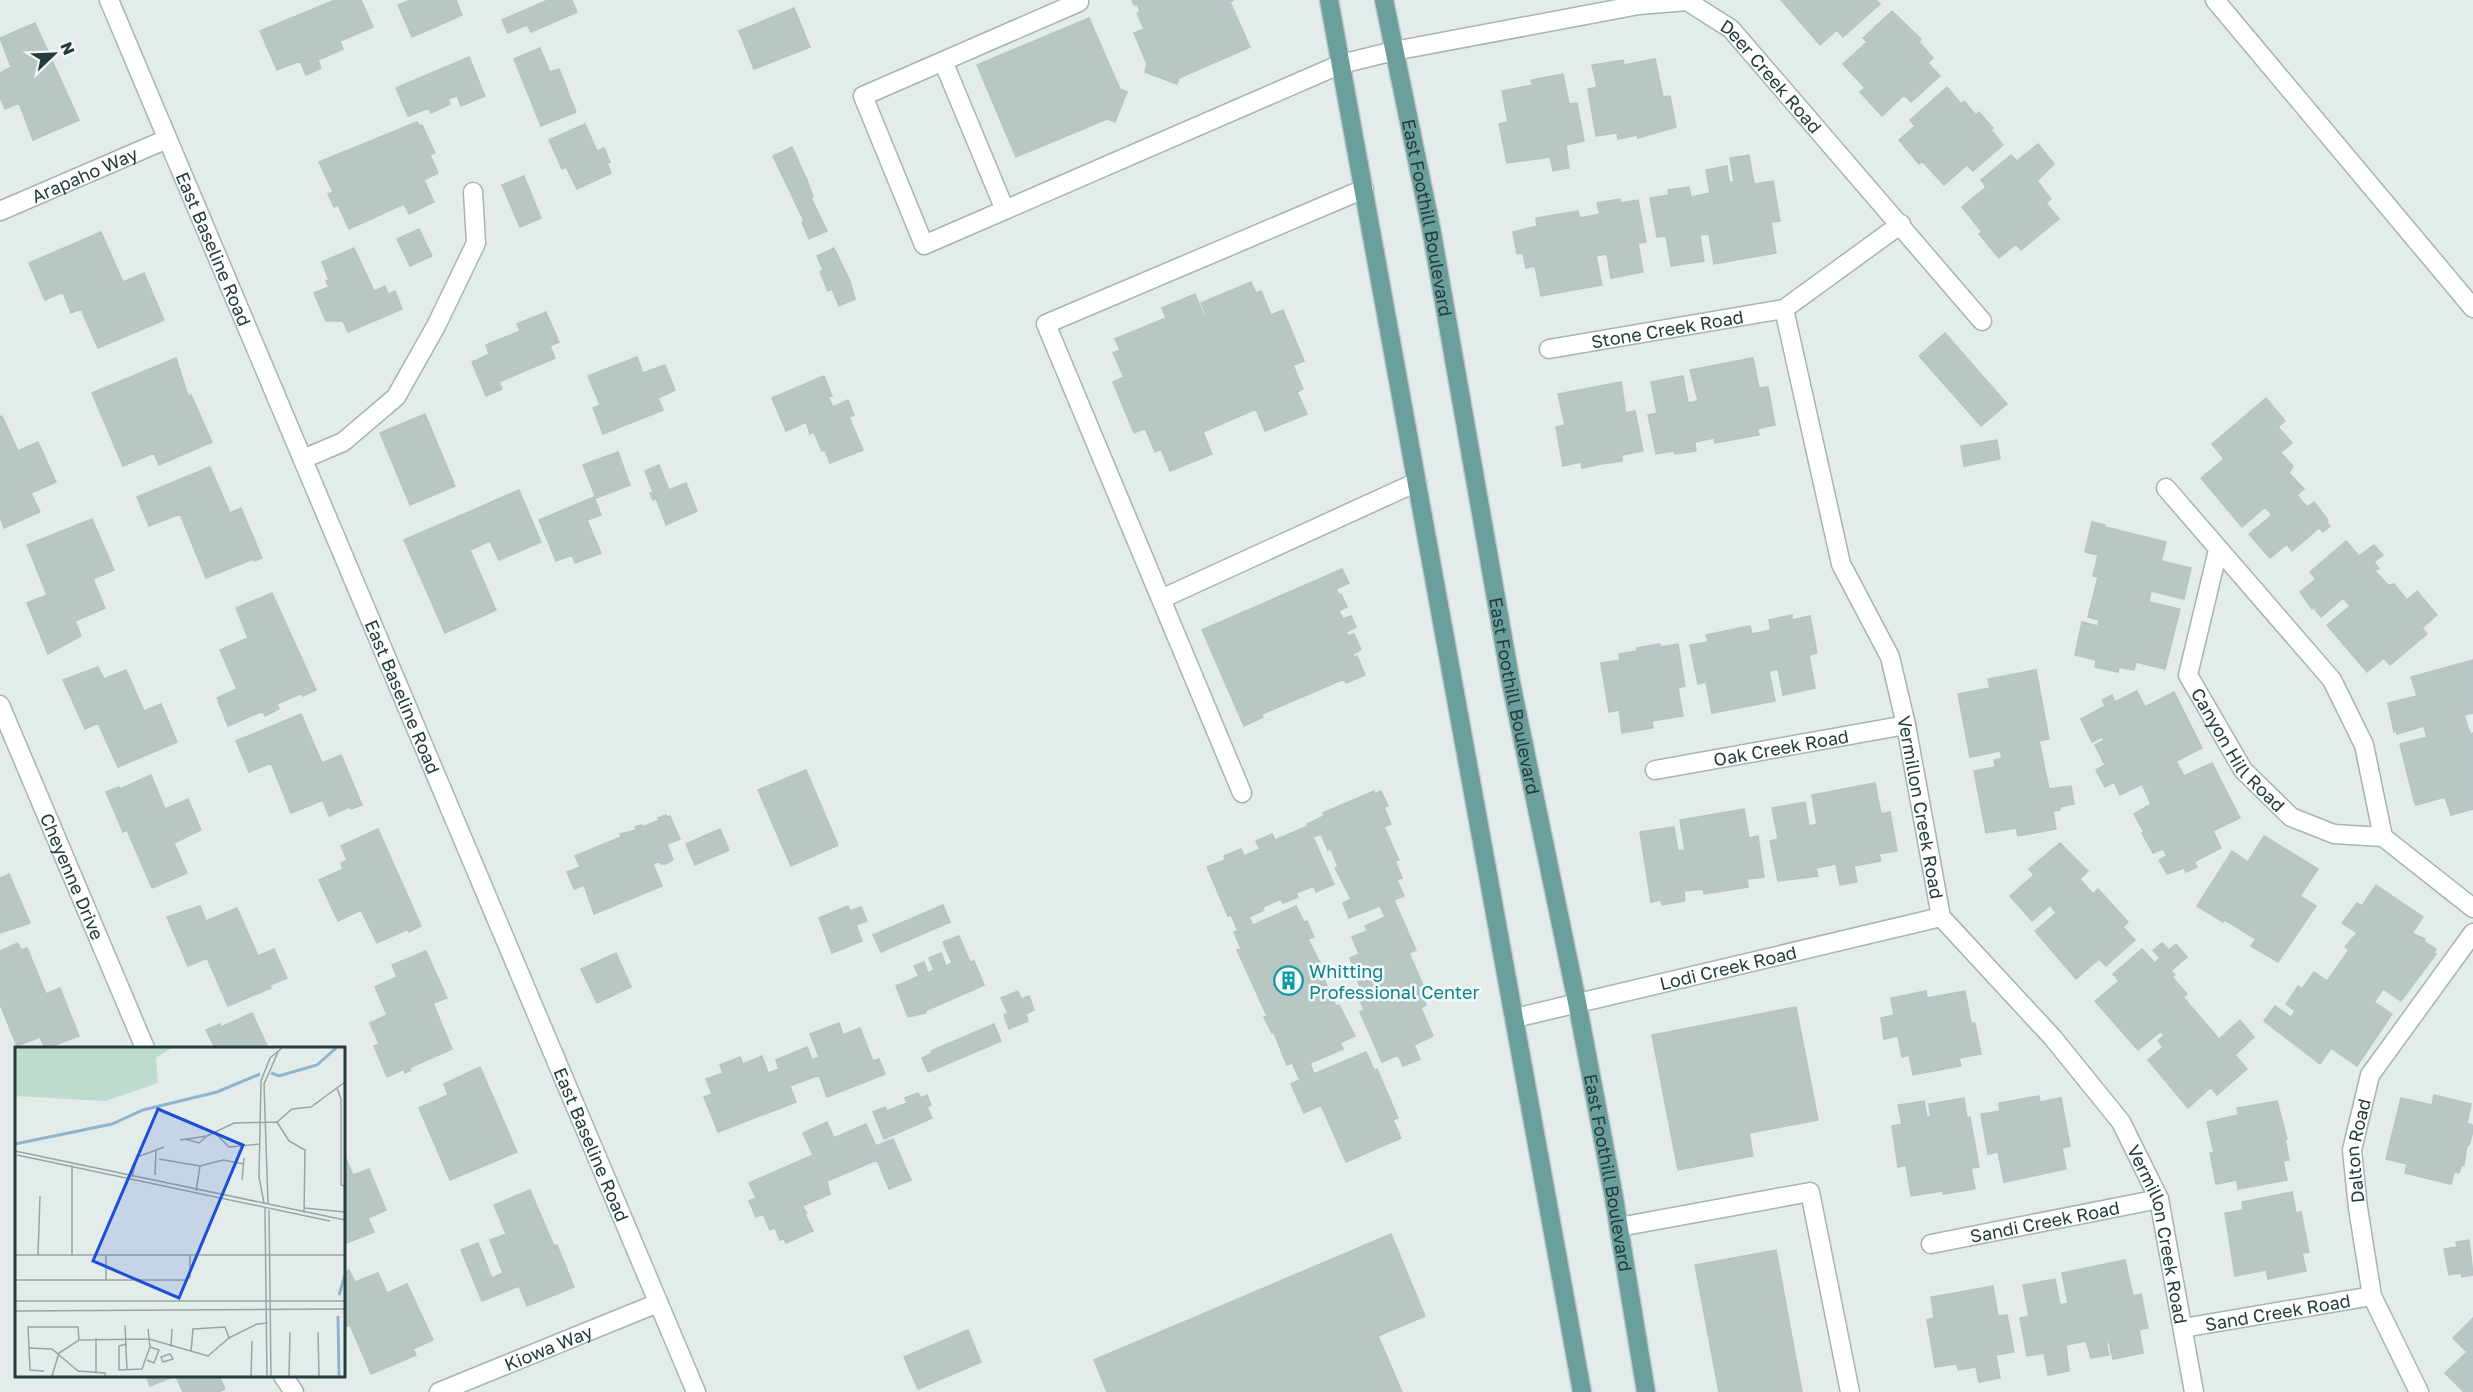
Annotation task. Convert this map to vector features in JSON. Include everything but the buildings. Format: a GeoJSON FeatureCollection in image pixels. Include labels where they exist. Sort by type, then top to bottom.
{"type":"FeatureCollection","features":[{"type":"Feature","properties":{"kind":"main road"},"geometry":{"type":"LineString","coordinates":[[1329,0],[1582,1392]]}},
{"type":"Feature","properties":{"kind":"main road","name":"East Foothill Boulevard"},"geometry":{"type":"LineString","coordinates":[[1384,0],[1431,228],[1509,678],[1577,1002],[1646,1392]]}},
{"type":"Feature","properties":{"kind":"street","name":"East Baseline Road"},"geometry":{"type":"LineString","coordinates":[[109,0],[696,1392]]}},
{"type":"Feature","properties":{"kind":"street"},"geometry":{"type":"LineString","coordinates":[[2215,0],[2473,308]]}},
{"type":"Feature","properties":{"kind":"street","name":"Deer Creek Road"},"geometry":{"type":"LineString","coordinates":[[943,61],[862,96],[924,245],[1341,64],[1394,51],[1639,5],[1687,1],[1731,29],[1982,321]]}},
{"type":"Feature","properties":{"kind":"street"},"geometry":{"type":"LineString","coordinates":[[1005,210],[943,61],[1079,2]]}},
{"type":"Feature","properties":{"kind":"street","name":"Arapaho Way"},"geometry":{"type":"LineString","coordinates":[[0,211],[167,139]]}},
{"type":"Feature","properties":{"kind":"street"},"geometry":{"type":"LineString","coordinates":[[1242,793],[1046,324],[1364,189]]}},
{"type":"Feature","properties":{"kind":"street"},"geometry":{"type":"LineString","coordinates":[[303,459],[343,442],[396,397],[436,326],[476,243],[473,192]]}},
{"type":"Feature","properties":{"kind":"street"},"geometry":{"type":"LineString","coordinates":[[1784,309],[1901,225]]}},
{"type":"Feature","properties":{"kind":"street","name":"Stone Creek Road"},"geometry":{"type":"LineString","coordinates":[[1549,349],[1784,309]]}},
{"type":"Feature","properties":{"kind":"street","name":"Vermillon Creek Road"},"geometry":{"type":"LineString","coordinates":[[1784,309],[1841,564],[1890,657],[1906,725],[1941,917],[2053,1038],[2121,1122],[2159,1199],[2194,1392]]}},
{"type":"Feature","properties":{"kind":"street"},"geometry":{"type":"LineString","coordinates":[[1161,599],[1417,482]]}},
{"type":"Feature","properties":{"kind":"street"},"geometry":{"type":"LineString","coordinates":[[2166,488],[2332,680],[2364,746],[2383,837],[2473,908]]}},
{"type":"Feature","properties":{"kind":"street","name":"Canyon Hill Road"},"geometry":{"type":"LineString","coordinates":[[2218,550],[2188,675],[2243,770],[2291,817],[2334,834],[2383,837]]}},
{"type":"Feature","properties":{"kind":"street","name":"Cheyenne Drive"},"geometry":{"type":"LineString","coordinates":[[0,705],[145,1047]]}},
{"type":"Feature","properties":{"kind":"street","name":"Oak Creek Road"},"geometry":{"type":"LineString","coordinates":[[1655,770],[1906,725]]}},
{"type":"Feature","properties":{"kind":"street","name":"Lodi Creek Road"},"geometry":{"type":"LineString","coordinates":[[1515,1018],[1941,917]]}},
{"type":"Feature","properties":{"kind":"street","name":"Dalton Road"},"geometry":{"type":"LineString","coordinates":[[2419,1392],[2372,1296],[2358,1208],[2352,1150],[2370,1075],[2473,933]]}},
{"type":"Feature","properties":{"kind":"street"},"geometry":{"type":"LineString","coordinates":[[1618,1227],[1810,1192],[1850,1392]]}},
{"type":"Feature","properties":{"kind":"street","name":"Sandi Creek Road"},"geometry":{"type":"LineString","coordinates":[[1931,1244],[2159,1199]]}},
{"type":"Feature","properties":{"kind":"street","name":"Sand Creek Road"},"geometry":{"type":"LineString","coordinates":[[2183,1328],[2372,1296]]}},
{"type":"Feature","properties":{"kind":"street","name":"Kiowa Way"},"geometry":{"type":"LineString","coordinates":[[439,1392],[658,1303]]}},
{"type":"Feature","properties":{"kind":"street"},"geometry":{"type":"LineString","coordinates":[[284,1377],[294,1392]]}},
{"type":"Feature","properties":{"kind":"place","name":"Whitting Professional Center"},"geometry":{"type":"Point","coordinates":[1288,981]}}]}
